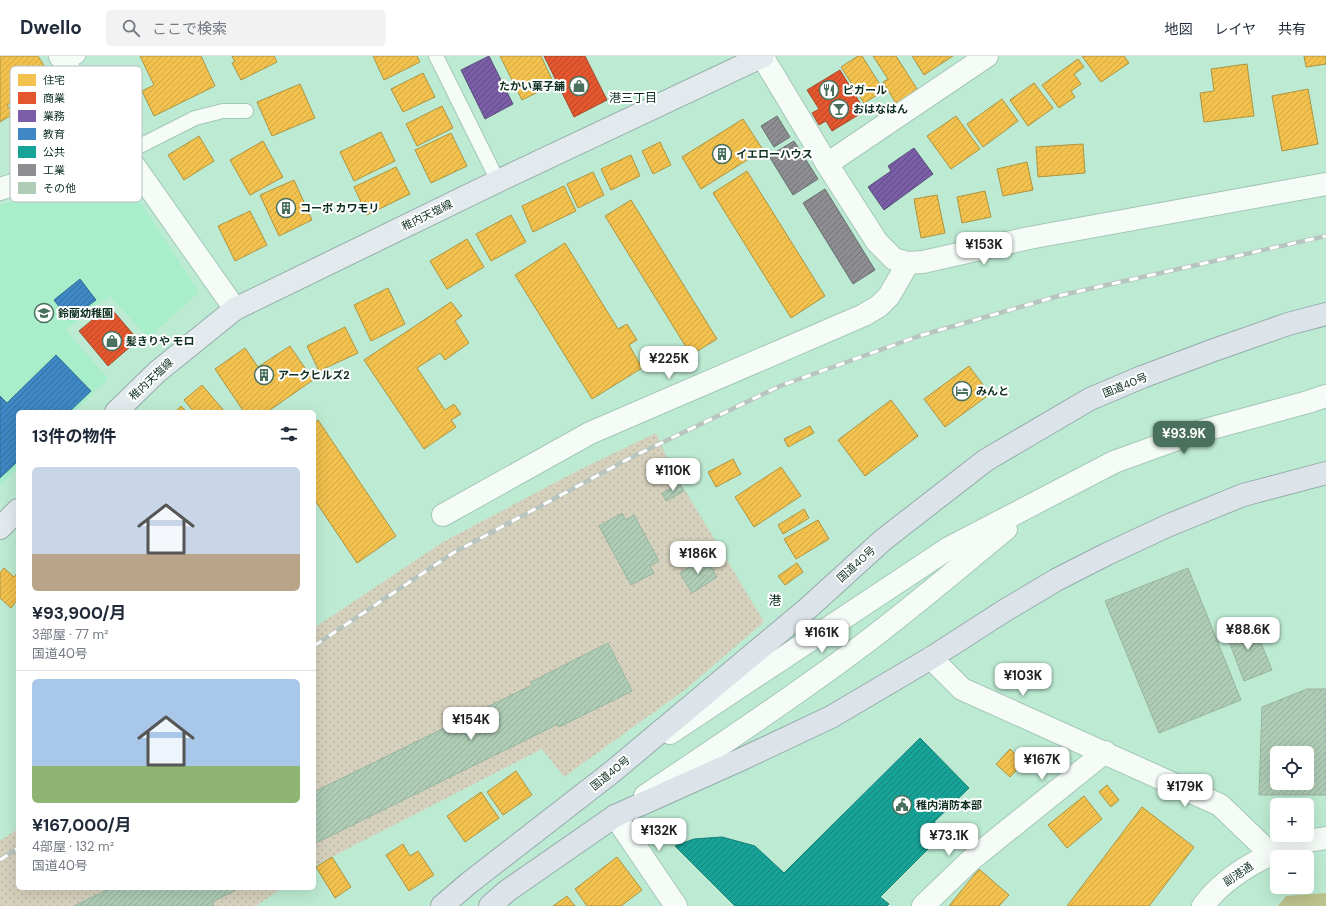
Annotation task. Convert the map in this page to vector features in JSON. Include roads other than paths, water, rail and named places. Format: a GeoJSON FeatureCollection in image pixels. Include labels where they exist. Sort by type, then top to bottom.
{"type":"FeatureCollection","features":[{"type":"Feature","properties":{"kind":"highway","name":"国道40号"},"geometry":{"type":"LineString","coordinates":[[442,906],[612,772],[807,609],[883,540],[986,460],[1090,399],[1142,377],[1214,350],[1288,324],[1326,314]]}},
{"type":"Feature","properties":{"kind":"highway"},"geometry":{"type":"LineString","coordinates":[[490,906],[507,891],[615,816],[831,717],[931,658],[1004,611],[1056,580],[1167,526],[1243,495],[1326,473]]}},
{"type":"Feature","properties":{"kind":"main road","name":"稚内天塩線"},"geometry":{"type":"LineString","coordinates":[[118,410],[157,372],[235,309],[498,181],[762,56]]}},
{"type":"Feature","properties":{"kind":"main road"},"geometry":{"type":"LineString","coordinates":[[0,528],[16,512]]}},
{"type":"Feature","properties":{"kind":"street"},"geometry":{"type":"LineString","coordinates":[[762,56],[827,164],[877,242],[894,259],[908,263],[924,262],[1029,238],[1326,184]]}},
{"type":"Feature","properties":{"kind":"street"},"geometry":{"type":"LineString","coordinates":[[827,164],[987,56]]}},
{"type":"Feature","properties":{"kind":"street"},"geometry":{"type":"LineString","coordinates":[[142,175],[235,309]]}},
{"type":"Feature","properties":{"kind":"street"},"geometry":{"type":"LineString","coordinates":[[0,189],[10,186]]}},
{"type":"Feature","properties":{"kind":"street"},"geometry":{"type":"LineString","coordinates":[[443,515],[590,433],[864,315],[879,306],[889,296],[908,263]]}},
{"type":"Feature","properties":{"kind":"street"},"geometry":{"type":"LineString","coordinates":[[612,772],[949,548],[1122,460],[1194,433],[1326,396]]}},
{"type":"Feature","properties":{"kind":"street"},"geometry":{"type":"LineString","coordinates":[[676,906],[615,816],[751,725],[858,649],[938,585],[1037,502]]}},
{"type":"Feature","properties":{"kind":"street"},"geometry":{"type":"LineString","coordinates":[[931,658],[962,689],[1220,805],[1270,853]]}},
{"type":"Feature","properties":{"kind":"street"},"geometry":{"type":"LineString","coordinates":[[923,906],[972,859],[1104,752]]}},
{"type":"Feature","properties":{"kind":"street","name":"副港通"},"geometry":{"type":"LineString","coordinates":[[1282,850],[1294,844],[1326,838]]}},
{"type":"Feature","properties":{"kind":"street","name":"副港通"},"geometry":{"type":"LineString","coordinates":[[1203,906],[1224,882],[1245,868],[1270,856]]}},
{"type":"Feature","properties":{"kind":"lane"},"geometry":{"type":"LineString","coordinates":[[436,56],[498,181]]}},
{"type":"Feature","properties":{"kind":"lane"},"geometry":{"type":"LineString","coordinates":[[142,144],[194,118],[223,111],[246,111]]}},
{"type":"Feature","properties":{"kind":"railway"},"geometry":{"type":"LineString","coordinates":[[316,645],[453,553],[630,458],[780,386],[919,336],[1062,295],[1326,236]]}},
{"type":"Feature","properties":{"kind":"railway"},"geometry":{"type":"LineString","coordinates":[[0,860],[16,849]]}},
{"type":"Feature","properties":{"kind":"place","name":"たかい菓子舗"},"geometry":{"type":"Point","coordinates":[579,86]}},
{"type":"Feature","properties":{"kind":"place","name":"ピガール"},"geometry":{"type":"Point","coordinates":[829,90]}},
{"type":"Feature","properties":{"kind":"place","name":"おはなはん"},"geometry":{"type":"Point","coordinates":[839,109]}},
{"type":"Feature","properties":{"kind":"place","name":"イエローハウス"},"geometry":{"type":"Point","coordinates":[722,154]}},
{"type":"Feature","properties":{"kind":"place","name":"コーポ カワモリ"},"geometry":{"type":"Point","coordinates":[286,208]}},
{"type":"Feature","properties":{"kind":"place","name":"鈴蘭幼稚園"},"geometry":{"type":"Point","coordinates":[44,313]}},
{"type":"Feature","properties":{"kind":"place","name":"髪きりや モロ"},"geometry":{"type":"Point","coordinates":[112,341]}},
{"type":"Feature","properties":{"kind":"place","name":"アークヒルズ2"},"geometry":{"type":"Point","coordinates":[264,375]}},
{"type":"Feature","properties":{"kind":"place","name":"みんと"},"geometry":{"type":"Point","coordinates":[962,391]}},
{"type":"Feature","properties":{"kind":"place","name":"稚内消防本部"},"geometry":{"type":"Point","coordinates":[902,805]}},
{"type":"Feature","properties":{"kind":"district","name":"港三丁目"},"geometry":{"type":"Point","coordinates":[633,98]}},
{"type":"Feature","properties":{"kind":"district","name":"港"},"geometry":{"type":"Point","coordinates":[775,600]}}]}
